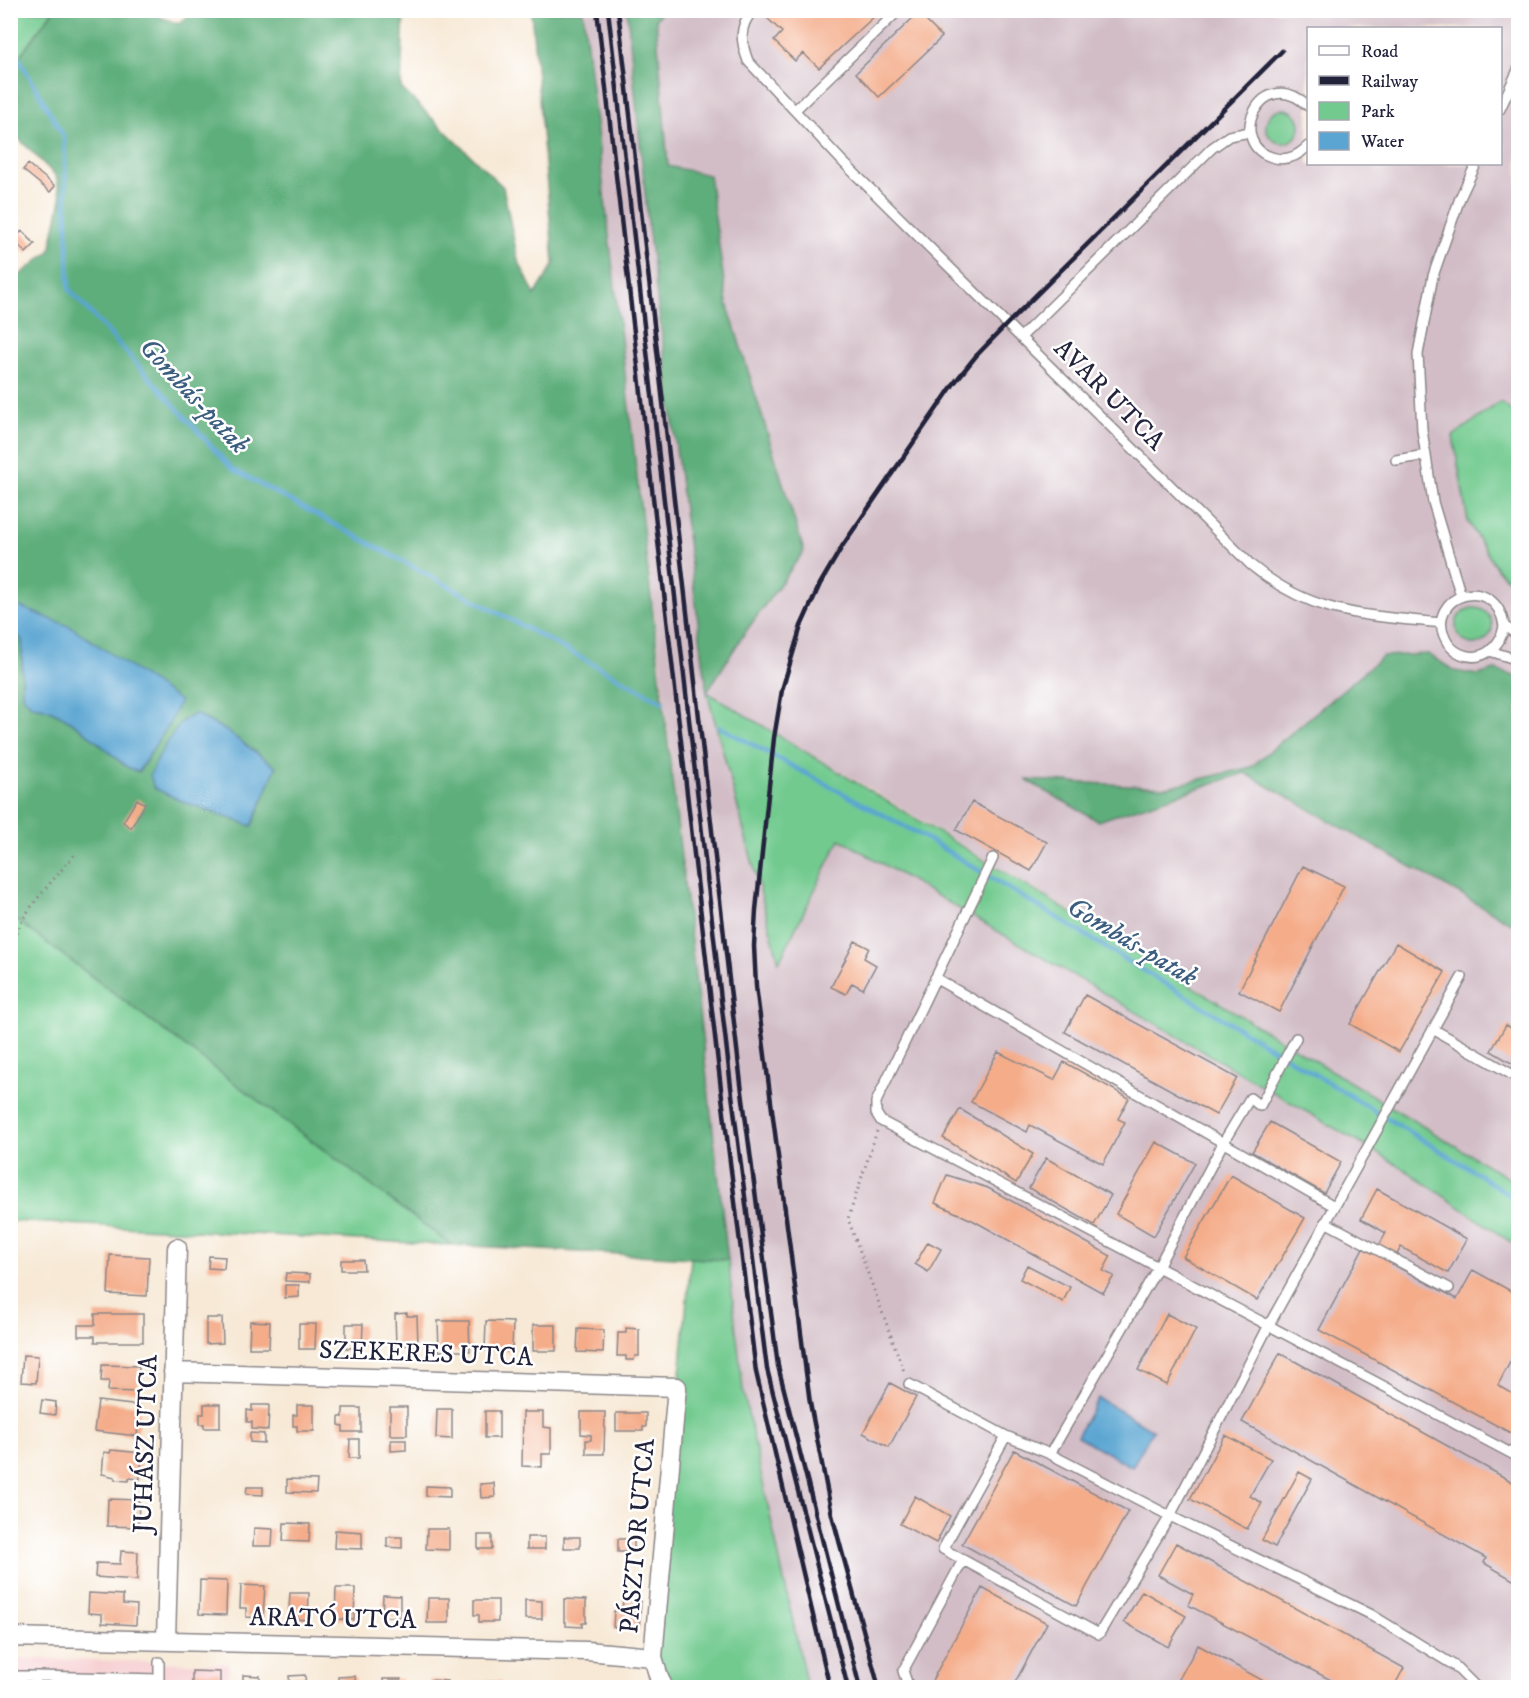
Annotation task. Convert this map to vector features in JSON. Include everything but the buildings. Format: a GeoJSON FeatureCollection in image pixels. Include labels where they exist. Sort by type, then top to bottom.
{"type":"FeatureCollection","features":[{"type":"Feature","properties":{"kind":"street","name":"JUHÁSZ UTCA"},"geometry":{"type":"LineString","coordinates":[[166,1640],[177,1248]]}},
{"type":"Feature","properties":{"kind":"street","name":"SZEKERES UTCA"},"geometry":{"type":"LineString","coordinates":[[173,1371],[677,1387]]}},
{"type":"Feature","properties":{"kind":"street","name":"PÁSZTOR UTCA"},"geometry":{"type":"LineString","coordinates":[[664,1688],[653,1657],[677,1387]]}},
{"type":"Feature","properties":{"kind":"street","name":"ARATÓ UTCA"},"geometry":{"type":"LineString","coordinates":[[10,1637],[587,1651],[653,1657]]}},
{"type":"Feature","properties":{"kind":"lane","name":"AVAR UTCA"},"geometry":{"type":"LineString","coordinates":[[753,10],[746,18],[741,41],[748,61],[843,162],[1251,565],[1278,586],[1310,602],[1341,611],[1441,624]]}},
{"type":"Feature","properties":{"kind":"lane"},"geometry":{"type":"LineString","coordinates":[[795,110],[899,10]]}},
{"type":"Feature","properties":{"kind":"lane"},"geometry":{"type":"LineString","coordinates":[[1502,106],[1518,70]]}},
{"type":"Feature","properties":{"kind":"lane"},"geometry":{"type":"LineString","coordinates":[[1307,105],[1301,98],[1291,94],[1280,93],[1269,96],[1253,110],[1250,121],[1250,132],[1254,142],[1261,151],[1270,156],[1281,159],[1291,158],[1307,147]]}},
{"type":"Feature","properties":{"kind":"lane"},"geometry":{"type":"LineString","coordinates":[[1020,337],[1212,148],[1229,136],[1250,132]]}},
{"type":"Feature","properties":{"kind":"lane"},"geometry":{"type":"LineString","coordinates":[[1461,596],[1434,502],[1422,430],[1418,354],[1433,276],[1460,198],[1476,165]]}},
{"type":"Feature","properties":{"kind":"lane"},"geometry":{"type":"LineString","coordinates":[[1396,460],[1426,455]]}},
{"type":"Feature","properties":{"kind":"lane"},"geometry":{"type":"LineString","coordinates":[[1481,595],[1491,599],[1503,615],[1502,636],[1498,644],[1490,651],[1472,656],[1462,655],[1453,650],[1447,642],[1441,624],[1447,607],[1461,596],[1481,595]]}},
{"type":"Feature","properties":{"kind":"lane"},"geometry":{"type":"LineString","coordinates":[[1504,626],[1518,635]]}},
{"type":"Feature","properties":{"kind":"lane"},"geometry":{"type":"LineString","coordinates":[[1490,651],[1518,660]]}},
{"type":"Feature","properties":{"kind":"lane"},"geometry":{"type":"LineString","coordinates":[[993,858],[876,1102],[876,1113],[881,1121],[1518,1457]]}},
{"type":"Feature","properties":{"kind":"lane"},"geometry":{"type":"LineString","coordinates":[[1006,1436],[944,1549],[1099,1634],[1170,1516],[1269,1325],[1462,976]]}},
{"type":"Feature","properties":{"kind":"lane"},"geometry":{"type":"LineString","coordinates":[[935,978],[1334,1206]]}},
{"type":"Feature","properties":{"kind":"lane"},"geometry":{"type":"LineString","coordinates":[[1433,1029],[1518,1078]]}},
{"type":"Feature","properties":{"kind":"lane"},"geometry":{"type":"LineString","coordinates":[[1050,1454],[1158,1267],[1250,1098],[1260,1106],[1296,1038]]}},
{"type":"Feature","properties":{"kind":"lane"},"geometry":{"type":"LineString","coordinates":[[1325,1222],[1449,1288]]}},
{"type":"Feature","properties":{"kind":"lane"},"geometry":{"type":"LineString","coordinates":[[909,1384],[1006,1436],[1050,1454],[1372,1615],[1455,1666],[1477,1688]]}},
{"type":"Feature","properties":{"kind":"lane"},"geometry":{"type":"LineString","coordinates":[[909,1688],[903,1671],[963,1560]]}},
{"type":"Feature","properties":{"kind":"lane"},"geometry":{"type":"LineString","coordinates":[[14,1688],[14,1676],[36,1676],[92,1683],[159,1683],[159,1662]]}},
{"type":"Feature","properties":{"kind":"lane"},"geometry":{"type":"LineString","coordinates":[[35,1688],[36,1676]]}},
{"type":"Feature","properties":{"kind":"path"},"geometry":{"type":"LineString","coordinates":[[10,244],[16,249]]}},
{"type":"Feature","properties":{"kind":"path"},"geometry":{"type":"LineString","coordinates":[[10,999],[16,933],[27,914],[76,853]]}},
{"type":"Feature","properties":{"kind":"path"},"geometry":{"type":"LineString","coordinates":[[881,1121],[848,1220],[909,1384]]}},
{"type":"Feature","properties":{"kind":"shaded area"},"geometry":{"type":"Polygon","coordinates":[[[583,11],[627,11],[649,234],[708,691],[744,634],[804,551],[727,303],[709,175],[668,166],[656,19],[662,11],[1518,11],[1518,416],[1500,402],[1497,569],[1518,589],[1518,677],[1495,670],[1478,675],[1455,671],[1428,654],[1383,656],[1251,767],[1167,787],[1027,780],[1098,821],[1245,773],[1518,927],[1518,1184],[867,787],[707,693],[779,961],[839,839],[1401,1168],[1518,1247],[1518,1687],[807,1687],[743,1390],[583,11]]]}},
{"type":"Feature","properties":{"kind":"shaded area"},"geometry":{"type":"Polygon","coordinates":[[[11,1658],[229,1664],[228,1687],[11,1688],[11,1658]]]}},
{"type":"Feature","properties":{"kind":"green space"},"geometry":{"type":"Polygon","coordinates":[[[11,11],[53,11],[11,68],[11,11]]]}},
{"type":"Feature","properties":{"kind":"green space"},"geometry":{"type":"Polygon","coordinates":[[[53,11],[145,11],[179,24],[193,11],[404,11],[401,88],[503,187],[518,260],[535,295],[554,264],[531,11],[583,11],[728,1260],[451,1245],[11,916],[10,627],[22,640],[22,695],[32,706],[45,708],[70,721],[127,767],[139,772],[169,724],[41,616],[18,606],[11,614],[11,282],[50,251],[61,199],[56,176],[11,131],[11,68],[53,11]],[[195,714],[154,788],[184,802],[252,826],[276,767],[225,730],[195,714]]]}},
{"type":"Feature","properties":{"kind":"green space"},"geometry":{"type":"Polygon","coordinates":[[[627,11],[662,11],[656,19],[668,166],[709,175],[727,303],[804,551],[744,634],[707,692],[649,234],[627,11]]]}},
{"type":"Feature","properties":{"kind":"green space"},"geometry":{"type":"Polygon","coordinates":[[[1283,109],[1295,114],[1300,126],[1295,138],[1283,143],[1271,138],[1266,126],[1271,114],[1283,109]]]}},
{"type":"Feature","properties":{"kind":"green space"},"geometry":{"type":"Polygon","coordinates":[[[1500,402],[1518,416],[1518,589],[1497,569],[1468,522],[1453,436],[1500,402]]]}},
{"type":"Feature","properties":{"kind":"green space"},"geometry":{"type":"Polygon","coordinates":[[[1474,608],[1487,613],[1492,626],[1487,639],[1474,644],[1461,639],[1456,626],[1461,613],[1474,608]]]}},
{"type":"Feature","properties":{"kind":"green space"},"geometry":{"type":"Polygon","coordinates":[[[1428,654],[1455,671],[1478,675],[1495,670],[1518,677],[1518,927],[1245,773],[1098,821],[1026,780],[1167,787],[1251,767],[1383,656],[1428,654]]]}},
{"type":"Feature","properties":{"kind":"green space"},"geometry":{"type":"Polygon","coordinates":[[[707,692],[1518,1184],[1518,1247],[1401,1167],[840,839],[779,962],[707,692]]]}},
{"type":"Feature","properties":{"kind":"green space"},"geometry":{"type":"Polygon","coordinates":[[[11,916],[451,1245],[11,1221],[11,916]]]}},
{"type":"Feature","properties":{"kind":"green space"},"geometry":{"type":"Polygon","coordinates":[[[691,1258],[728,1260],[743,1390],[807,1687],[650,1688],[691,1258]]]}},
{"type":"Feature","properties":{"kind":"water"},"geometry":{"type":"Polygon","coordinates":[[[18,606],[71,627],[180,701],[169,724],[138,772],[127,767],[70,721],[45,708],[32,706],[22,695],[22,640],[10,627],[11,614],[18,606]]]}},
{"type":"Feature","properties":{"kind":"water"},"geometry":{"type":"Polygon","coordinates":[[[195,714],[225,730],[276,767],[252,826],[184,802],[154,788],[150,775],[164,747],[182,721],[195,714]]]}},
{"type":"Feature","properties":{"kind":"water"},"geometry":{"type":"Polygon","coordinates":[[[1098,1398],[1153,1430],[1132,1467],[1077,1436],[1098,1398]]]}},
{"type":"Feature","properties":{"kind":"waterway","name":"Gombás-patak"},"geometry":{"type":"LineString","coordinates":[[10,43],[64,137],[69,289],[232,469],[663,702]]}},
{"type":"Feature","properties":{"kind":"waterway","name":"Gombás-patak"},"geometry":{"type":"LineString","coordinates":[[720,727],[924,837],[1472,1170],[1518,1201]]}},
{"type":"Feature","properties":{"kind":"railway"},"geometry":{"type":"LineString","coordinates":[[597,10],[721,1089],[756,1372],[830,1688]]}},
{"type":"Feature","properties":{"kind":"railway"},"geometry":{"type":"LineString","coordinates":[[608,10],[731,1087],[767,1369],[848,1688]]}},
{"type":"Feature","properties":{"kind":"railway"},"geometry":{"type":"LineString","coordinates":[[618,10],[741,1084],[778,1366],[860,1688]]}},
{"type":"Feature","properties":{"kind":"railway"},"geometry":{"type":"LineString","coordinates":[[879,1688],[832,1515],[810,1403],[756,986],[754,946],[756,910],[774,738],[782,690],[801,626],[820,584],[843,545],[955,382],[1007,324],[1282,51]]}}]}
